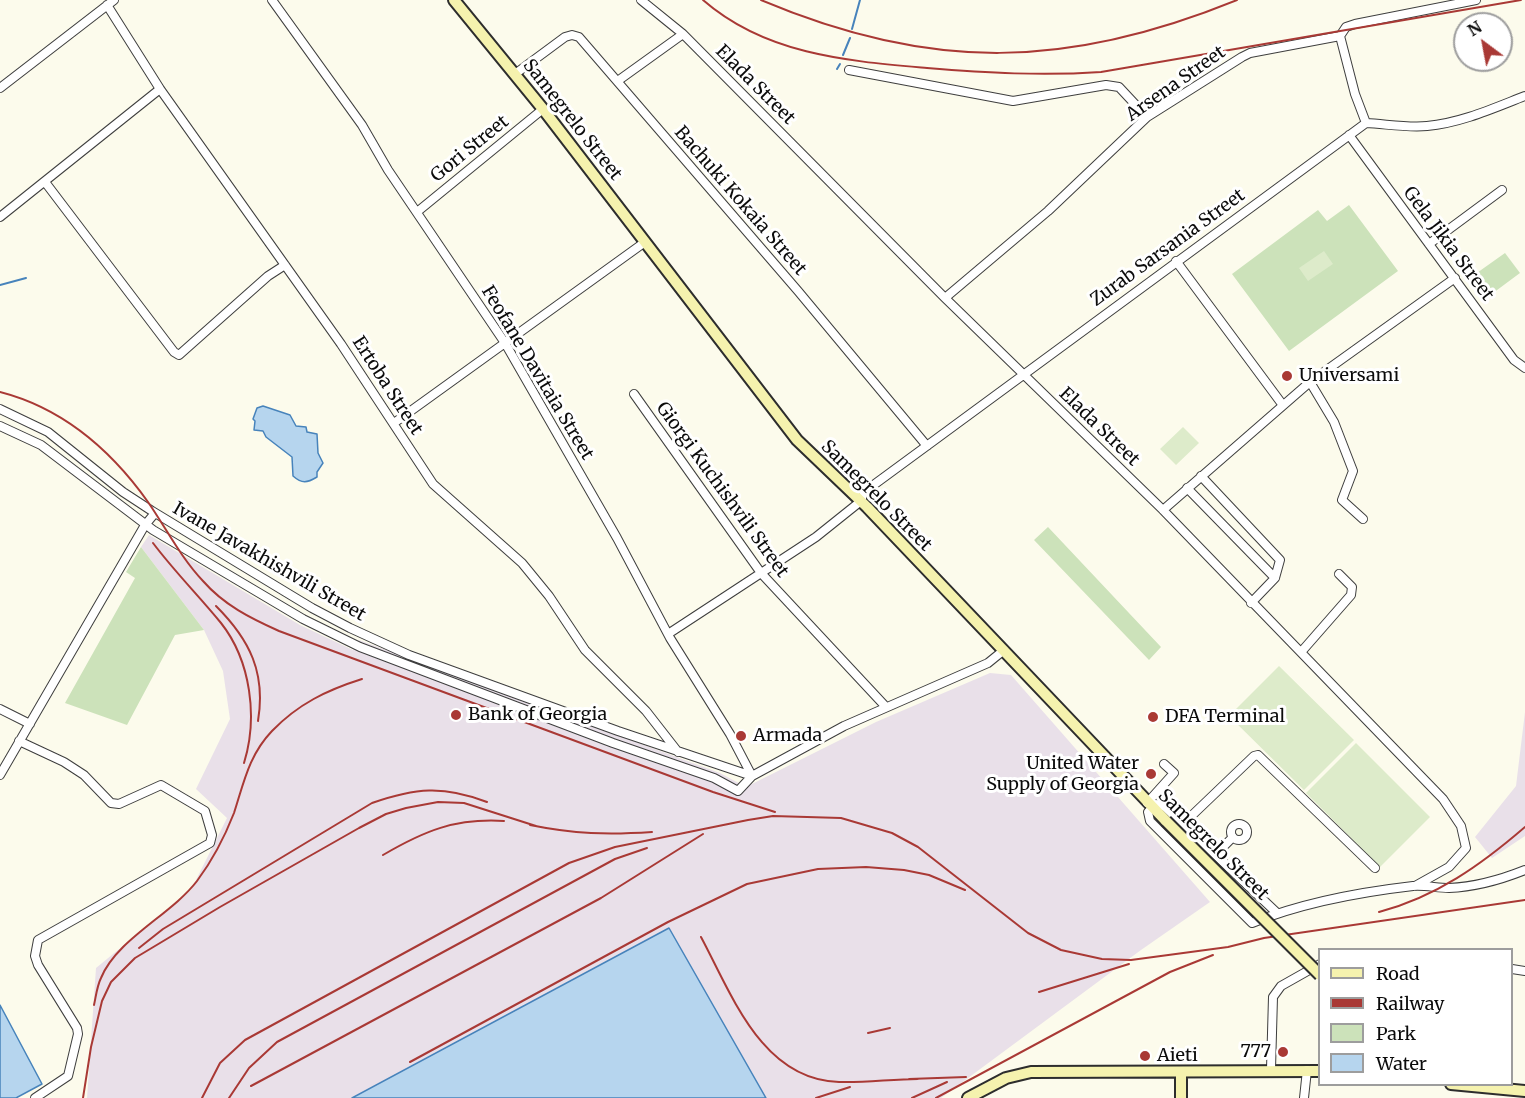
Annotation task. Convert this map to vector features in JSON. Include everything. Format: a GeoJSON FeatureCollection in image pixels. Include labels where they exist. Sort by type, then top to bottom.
{"type":"FeatureCollection","features":[{"type":"Feature","properties":{"kind":"main road","name":"Samegrelo Street"},"geometry":{"type":"LineString","coordinates":[[454,0],[543,109],[797,440],[861,501],[1149,805],[1318,973]]}},
{"type":"Feature","properties":{"kind":"main road"},"geometry":{"type":"LineString","coordinates":[[968,1098],[1006,1078],[1031,1072],[1181,1072],[1271,1069],[1318,1071]]}},
{"type":"Feature","properties":{"kind":"main road"},"geometry":{"type":"LineString","coordinates":[[1181,1072],[1181,1098]]}},
{"type":"Feature","properties":{"kind":"main road"},"geometry":{"type":"LineString","coordinates":[[1472,1086],[1525,1091]]}},
{"type":"Feature","properties":{"kind":"street","name":"Feofane Davitaia Street"},"geometry":{"type":"LineString","coordinates":[[272,0],[362,125],[505,343],[611,528],[668,634],[730,734],[752,776]]}},
{"type":"Feature","properties":{"kind":"street","name":"Elada Street"},"geometry":{"type":"LineString","coordinates":[[641,0],[683,34],[945,298],[1163,510],[1437,792],[1461,826],[1467,843],[1463,853],[1444,870],[1414,886]]}},
{"type":"Feature","properties":{"kind":"street","name":"Arsena Street"},"geometry":{"type":"LineString","coordinates":[[945,298],[1048,211],[1147,117],[1250,52],[1340,36],[1346,27],[1355,24],[1476,0]]}},
{"type":"Feature","properties":{"kind":"street"},"geometry":{"type":"LineString","coordinates":[[0,88],[110,2]]}},
{"type":"Feature","properties":{"kind":"street","name":"Ertoba Street"},"geometry":{"type":"LineString","coordinates":[[110,2],[160,89],[285,265],[394,423],[433,484],[522,563],[549,596],[585,650],[646,711],[678,752]]}},
{"type":"Feature","properties":{"kind":"street"},"geometry":{"type":"LineString","coordinates":[[619,80],[683,34]]}},
{"type":"Feature","properties":{"kind":"street","name":"Bachuki Kokaia Street"},"geometry":{"type":"LineString","coordinates":[[515,74],[565,37],[572,35],[579,37],[619,80],[698,178],[798,291],[927,446]]}},
{"type":"Feature","properties":{"kind":"street"},"geometry":{"type":"LineString","coordinates":[[1340,36],[1355,94],[1366,123],[1424,127],[1437,125],[1487,111],[1525,96]]}},
{"type":"Feature","properties":{"kind":"street"},"geometry":{"type":"LineString","coordinates":[[849,70],[1013,101],[1106,85],[1119,87],[1147,117]]}},
{"type":"Feature","properties":{"kind":"street"},"geometry":{"type":"LineString","coordinates":[[0,217],[160,89]]}},
{"type":"Feature","properties":{"kind":"street","name":"Gori Street"},"geometry":{"type":"LineString","coordinates":[[417,212],[543,109]]}},
{"type":"Feature","properties":{"kind":"street","name":"Zurab Sarsania Street"},"geometry":{"type":"LineString","coordinates":[[668,634],[816,537],[861,501],[864,492],[1366,123]]}},
{"type":"Feature","properties":{"kind":"street","name":"Gela Jikia Street"},"geometry":{"type":"LineString","coordinates":[[1349,135],[1514,360],[1525,368]]}},
{"type":"Feature","properties":{"kind":"street"},"geometry":{"type":"LineString","coordinates":[[45,182],[174,352],[179,355],[268,276],[285,265]]}},
{"type":"Feature","properties":{"kind":"street"},"geometry":{"type":"LineString","coordinates":[[1429,244],[1502,190]]}},
{"type":"Feature","properties":{"kind":"street"},"geometry":{"type":"LineString","coordinates":[[394,423],[645,242]]}},
{"type":"Feature","properties":{"kind":"street"},"geometry":{"type":"LineString","coordinates":[[1176,261],[1282,404]]}},
{"type":"Feature","properties":{"kind":"street"},"geometry":{"type":"LineString","coordinates":[[1163,510],[1282,404],[1455,278]]}},
{"type":"Feature","properties":{"kind":"street"},"geometry":{"type":"LineString","coordinates":[[1310,382],[1334,422],[1353,471],[1353,477],[1343,492],[1342,500],[1362,519]]}},
{"type":"Feature","properties":{"kind":"street","name":"Giorgi Kuchishvili Street"},"geometry":{"type":"LineString","coordinates":[[634,394],[761,573],[886,707]]}},
{"type":"Feature","properties":{"kind":"street","name":"Ivane Javakhishvili Street"},"geometry":{"type":"LineString","coordinates":[[0,409],[48,432],[123,492],[155,513],[312,608],[370,637],[410,655],[678,752],[752,776]]}},
{"type":"Feature","properties":{"kind":"street"},"geometry":{"type":"LineString","coordinates":[[0,426],[41,445],[145,525],[303,620],[360,647],[602,739],[714,778],[738,791],[752,776],[844,726],[988,663],[1004,650]]}},
{"type":"Feature","properties":{"kind":"street"},"geometry":{"type":"LineString","coordinates":[[1201,476],[1277,554],[1280,560],[1275,578],[1251,603]]}},
{"type":"Feature","properties":{"kind":"street"},"geometry":{"type":"LineString","coordinates":[[1187,488],[1275,578]]}},
{"type":"Feature","properties":{"kind":"street"},"geometry":{"type":"LineString","coordinates":[[0,775],[145,525],[155,513]]}},
{"type":"Feature","properties":{"kind":"street"},"geometry":{"type":"LineString","coordinates":[[1302,651],[1351,595],[1352,587],[1339,574]]}},
{"type":"Feature","properties":{"kind":"street"},"geometry":{"type":"LineString","coordinates":[[0,709],[30,724]]}},
{"type":"Feature","properties":{"kind":"street"},"geometry":{"type":"LineString","coordinates":[[19,741],[64,762],[84,775],[111,803],[119,804],[161,784],[205,811],[212,835],[210,843],[38,940],[35,956],[38,965],[78,1034],[68,1076],[35,1098]]}},
{"type":"Feature","properties":{"kind":"street"},"geometry":{"type":"LineString","coordinates":[[1184,823],[1254,756],[1261,756],[1375,868]]}},
{"type":"Feature","properties":{"kind":"street"},"geometry":{"type":"LineString","coordinates":[[1164,764],[1174,773],[1149,805],[1150,821],[1252,923],[1277,913],[1414,886],[1474,885],[1498,881],[1525,870]]}},
{"type":"Feature","properties":{"kind":"street"},"geometry":{"type":"LineString","coordinates":[[1149,805],[1162,805],[1184,823],[1277,913]]}},
{"type":"Feature","properties":{"kind":"street"},"geometry":{"type":"LineString","coordinates":[[1216,854],[1233,837]]}},
{"type":"Feature","properties":{"kind":"street"},"geometry":{"type":"LineString","coordinates":[[1271,1069],[1273,997],[1281,986],[1318,965]]}},
{"type":"Feature","properties":{"kind":"street"},"geometry":{"type":"LineString","coordinates":[[1304,1098],[1307,1070]]}},
{"type":"Feature","properties":{"kind":"shaded area"},"geometry":{"type":"Polygon","coordinates":[[[149,535],[300,625],[353,650],[359,640],[720,773],[746,787],[876,722],[990,673],[1011,675],[1210,902],[1141,950],[941,1098],[766,1098],[669,928],[352,1098],[87,1098],[96,968],[191,890],[227,818],[196,789],[230,719],[223,671],[204,630],[141,547],[149,535]]]}},
{"type":"Feature","properties":{"kind":"shaded area"},"geometry":{"type":"Polygon","coordinates":[[[1525,712],[1525,836],[1492,858],[1475,837],[1516,786],[1525,712]]]}},
{"type":"Feature","properties":{"kind":"green space"},"geometry":{"type":"Polygon","coordinates":[[[1349,205],[1398,271],[1289,351],[1232,274],[1318,210],[1327,221],[1349,205]]]}},
{"type":"Feature","properties":{"kind":"green space"},"geometry":{"type":"Polygon","coordinates":[[[1324,251],[1333,264],[1308,281],[1299,268],[1324,251]]]}},
{"type":"Feature","properties":{"kind":"green space"},"geometry":{"type":"Polygon","coordinates":[[[1505,253],[1520,273],[1489,296],[1474,275],[1505,253]]]}},
{"type":"Feature","properties":{"kind":"green space"},"geometry":{"type":"Polygon","coordinates":[[[1183,427],[1199,443],[1176,465],[1160,449],[1183,427]]]}},
{"type":"Feature","properties":{"kind":"green space"},"geometry":{"type":"Polygon","coordinates":[[[1048,527],[1161,647],[1149,660],[1034,540],[1048,527]]]}},
{"type":"Feature","properties":{"kind":"green space"},"geometry":{"type":"Polygon","coordinates":[[[141,547],[204,630],[175,635],[127,725],[65,703],[135,578],[126,572],[141,547]]]}},
{"type":"Feature","properties":{"kind":"green space"},"geometry":{"type":"Polygon","coordinates":[[[1279,666],[1354,740],[1304,790],[1229,716],[1279,666]]]}},
{"type":"Feature","properties":{"kind":"green space"},"geometry":{"type":"Polygon","coordinates":[[[1356,743],[1430,817],[1380,867],[1306,793],[1356,743]]]}},
{"type":"Feature","properties":{"kind":"water"},"geometry":{"type":"Polygon","coordinates":[[[263,406],[290,415],[296,426],[306,427],[307,432],[317,434],[318,453],[323,463],[317,472],[317,477],[305,482],[296,479],[293,476],[292,457],[266,437],[263,431],[254,430],[255,421],[253,419],[257,408],[263,406]]]}},
{"type":"Feature","properties":{"kind":"water"},"geometry":{"type":"Polygon","coordinates":[[[669,928],[766,1098],[352,1098],[669,928]]]}},
{"type":"Feature","properties":{"kind":"water"},"geometry":{"type":"Polygon","coordinates":[[[0,1005],[42,1084],[16,1098],[0,1098],[0,1005]]]}},
{"type":"Feature","properties":{"kind":"waterway"},"geometry":{"type":"LineString","coordinates":[[852,29],[860,0]]}},
{"type":"Feature","properties":{"kind":"waterway"},"geometry":{"type":"LineString","coordinates":[[843,55],[850,38]]}},
{"type":"Feature","properties":{"kind":"waterway"},"geometry":{"type":"LineString","coordinates":[[837,69],[840,64]]}},
{"type":"Feature","properties":{"kind":"waterway"},"geometry":{"type":"LineString","coordinates":[[0,285],[26,278]]}},
{"type":"Feature","properties":{"kind":"railway"},"geometry":{"type":"LineString","coordinates":[[703,0],[727,18],[753,33],[809,52],[897,65],[1036,74],[1101,72],[1521,0]]}},
{"type":"Feature","properties":{"kind":"railway"},"geometry":{"type":"LineString","coordinates":[[761,0],[823,24],[883,40],[942,50],[999,53],[1057,49],[1115,39],[1175,23],[1237,0]]}},
{"type":"Feature","properties":{"kind":"railway"},"geometry":{"type":"LineString","coordinates":[[0,392],[23,399],[64,420],[101,449],[134,483],[195,572],[211,590],[248,616],[279,631],[713,792],[775,812]]}},
{"type":"Feature","properties":{"kind":"railway"},"geometry":{"type":"LineString","coordinates":[[153,543],[221,623],[239,655],[245,672],[251,709],[251,727],[244,763]]}},
{"type":"Feature","properties":{"kind":"railway"},"geometry":{"type":"LineString","coordinates":[[216,606],[238,632],[253,658],[260,688],[258,721]]}},
{"type":"Feature","properties":{"kind":"railway"},"geometry":{"type":"LineString","coordinates":[[94,1005],[101,978],[119,951],[186,893],[208,865],[227,831],[248,769],[264,740],[282,721],[303,706],[325,693],[362,679]]}},
{"type":"Feature","properties":{"kind":"railway"},"geometry":{"type":"LineString","coordinates":[[139,948],[163,929],[372,803],[402,794],[429,790],[457,793],[487,802]]}},
{"type":"Feature","properties":{"kind":"railway"},"geometry":{"type":"LineString","coordinates":[[83,1098],[91,1047],[102,1001],[111,982],[135,958],[220,907],[386,814],[438,802],[464,803],[536,826]]}},
{"type":"Feature","properties":{"kind":"railway"},"geometry":{"type":"LineString","coordinates":[[202,1098],[220,1063],[245,1040],[569,863],[615,847],[773,816],[841,818],[892,833],[918,847],[1028,933],[1061,950],[1102,959],[1131,960],[1228,947],[1264,938],[1525,900]]}},
{"type":"Feature","properties":{"kind":"railway"},"geometry":{"type":"LineString","coordinates":[[383,855],[412,839],[440,828],[470,822],[504,821]]}},
{"type":"Feature","properties":{"kind":"railway"},"geometry":{"type":"LineString","coordinates":[[530,825],[591,833],[652,832]]}},
{"type":"Feature","properties":{"kind":"railway"},"geometry":{"type":"LineString","coordinates":[[1379,912],[1400,906],[1439,889],[1474,867],[1525,827]]}},
{"type":"Feature","properties":{"kind":"railway"},"geometry":{"type":"LineString","coordinates":[[251,1086],[601,898],[703,834]]}},
{"type":"Feature","properties":{"kind":"railway"},"geometry":{"type":"LineString","coordinates":[[229,1098],[249,1068],[277,1042],[615,859],[647,848]]}},
{"type":"Feature","properties":{"kind":"railway"},"geometry":{"type":"LineString","coordinates":[[410,1062],[668,922],[747,884],[818,869],[866,867],[904,870],[929,875],[965,890]]}},
{"type":"Feature","properties":{"kind":"railway"},"geometry":{"type":"LineString","coordinates":[[701,937],[738,1008],[770,1051],[789,1067],[812,1078],[839,1082],[918,1079]]}},
{"type":"Feature","properties":{"kind":"railway"},"geometry":{"type":"LineString","coordinates":[[936,1098],[1170,972],[1213,955]]}},
{"type":"Feature","properties":{"kind":"railway"},"geometry":{"type":"LineString","coordinates":[[1039,992],[1129,964]]}},
{"type":"Feature","properties":{"kind":"railway"},"geometry":{"type":"LineString","coordinates":[[868,1033],[890,1028]]}},
{"type":"Feature","properties":{"kind":"railway"},"geometry":{"type":"LineString","coordinates":[[909,1079],[966,1077]]}},
{"type":"Feature","properties":{"kind":"railway"},"geometry":{"type":"LineString","coordinates":[[912,1098],[947,1082]]}},
{"type":"Feature","properties":{"kind":"railway"},"geometry":{"type":"LineString","coordinates":[[816,1098],[850,1087]]}},
{"type":"Feature","properties":{"kind":"place","name":"Universami"},"geometry":{"type":"Point","coordinates":[1287,376]}},
{"type":"Feature","properties":{"kind":"place","name":"Bank of Georgia"},"geometry":{"type":"Point","coordinates":[456,715]}},
{"type":"Feature","properties":{"kind":"place","name":"DFA Terminal"},"geometry":{"type":"Point","coordinates":[1153,717]}},
{"type":"Feature","properties":{"kind":"place","name":"Armada"},"geometry":{"type":"Point","coordinates":[741,736]}},
{"type":"Feature","properties":{"kind":"place","name":"United Water Supply of Georgia"},"geometry":{"type":"Point","coordinates":[1151,774]}},
{"type":"Feature","properties":{"kind":"place","name":"777"},"geometry":{"type":"Point","coordinates":[1283,1052]}},
{"type":"Feature","properties":{"kind":"place","name":"Aieti"},"geometry":{"type":"Point","coordinates":[1145,1056]}}]}
